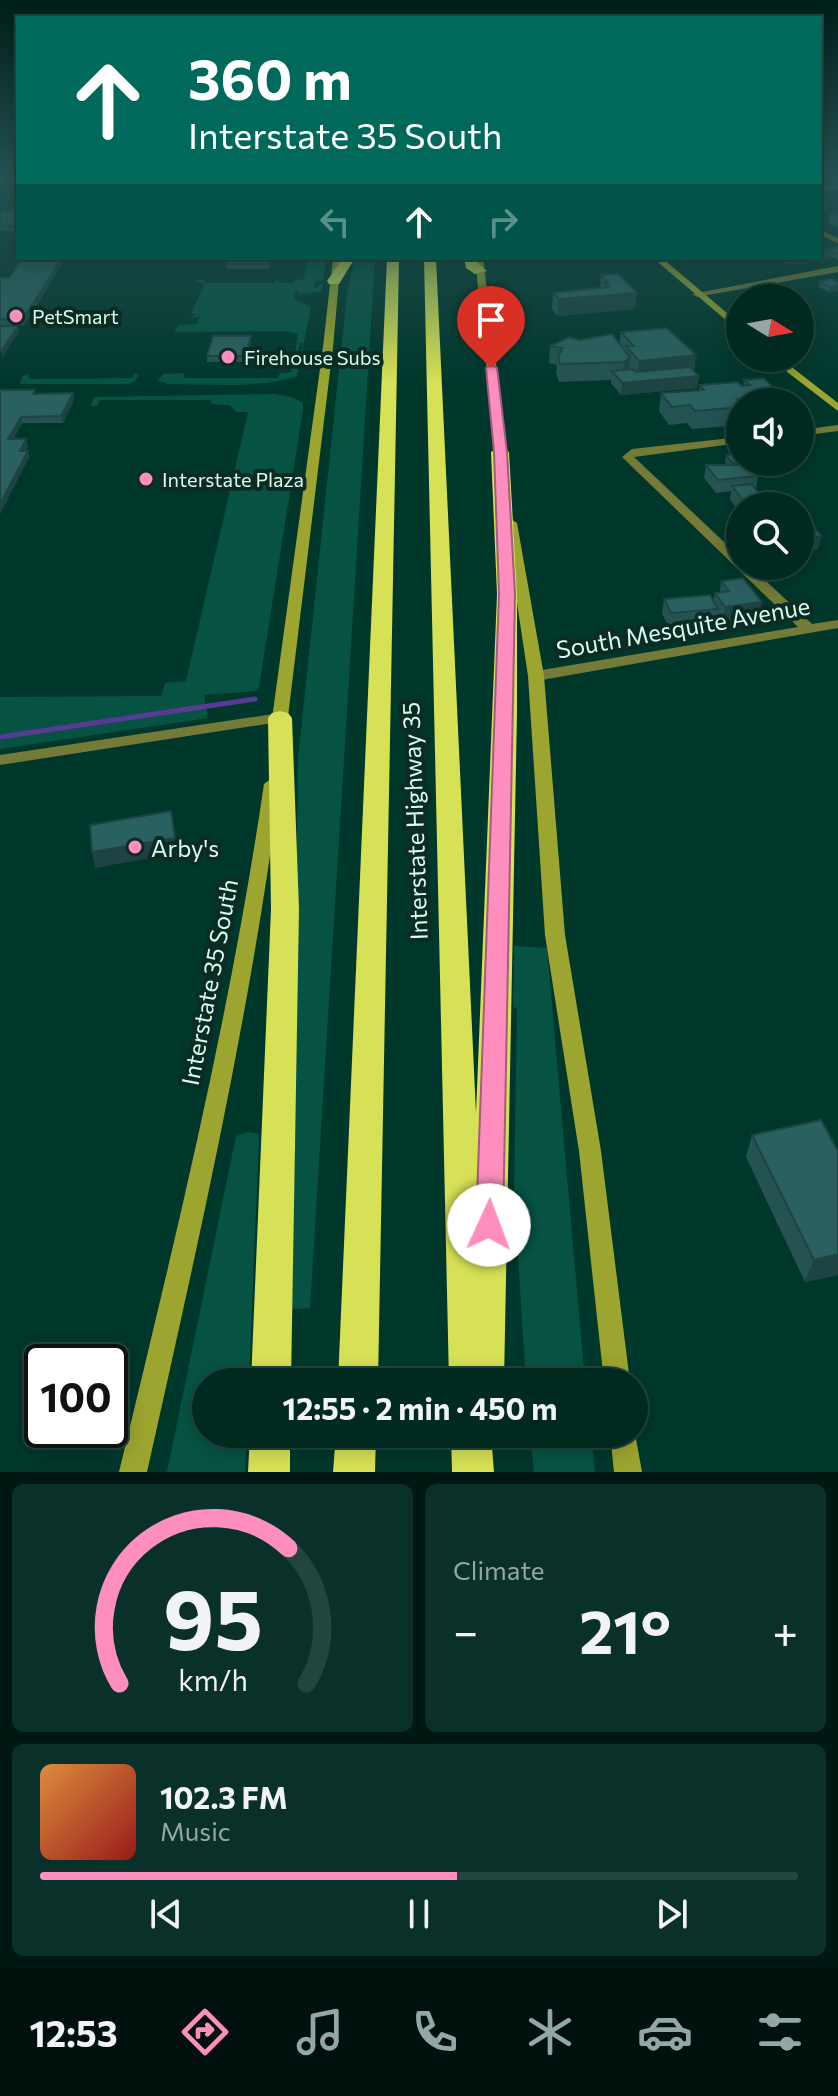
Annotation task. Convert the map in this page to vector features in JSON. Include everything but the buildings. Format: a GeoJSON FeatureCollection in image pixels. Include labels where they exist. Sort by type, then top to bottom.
{"type":"FeatureCollection","features":[{"type":"Feature","properties":{"kind":"highway"},"geometry":{"type":"LineString","coordinates":[[334,281],[348,260]]}},
{"type":"Feature","properties":{"kind":"highway","name":"Interstate Highway 35"},"geometry":{"type":"LineString","coordinates":[[358,1368],[393,260]]}},
{"type":"Feature","properties":{"kind":"highway","name":"Interstate Highway 35"},"geometry":{"type":"LineString","coordinates":[[430,260],[469,1368]]}},
{"type":"Feature","properties":{"kind":"highway"},"geometry":{"type":"LineString","coordinates":[[484,1368],[506,654],[507,594],[500,452]]}},
{"type":"Feature","properties":{"kind":"highway"},"geometry":{"type":"LineString","coordinates":[[271,1368],[285,909],[280,718]]}},
{"type":"Feature","properties":{"kind":"highway"},"geometry":{"type":"LineString","coordinates":[[269,1472],[270,1448]]}},
{"type":"Feature","properties":{"kind":"highway"},"geometry":{"type":"LineString","coordinates":[[354,1472],[355,1448]]}},
{"type":"Feature","properties":{"kind":"highway"},"geometry":{"type":"LineString","coordinates":[[472,1448],[473,1472]]}},
{"type":"Feature","properties":{"kind":"highway"},"geometry":{"type":"LineString","coordinates":[[481,1472],[482,1448]]}},
{"type":"Feature","properties":{"kind":"main road","name":"Interstate 35 South"},"geometry":{"type":"LineString","coordinates":[[133,1472],[237,1003],[264,848],[337,260]]}},
{"type":"Feature","properties":{"kind":"main road"},"geometry":{"type":"LineString","coordinates":[[659,260],[726,318]]}},
{"type":"Feature","properties":{"kind":"main road"},"geometry":{"type":"LineString","coordinates":[[477,262],[500,452],[536,676],[555,935],[590,1151],[615,1368]]}},
{"type":"Feature","properties":{"kind":"main road"},"geometry":{"type":"LineString","coordinates":[[792,372],[838,408]]}},
{"type":"Feature","properties":{"kind":"main road"},"geometry":{"type":"LineString","coordinates":[[625,1448],[628,1472]]}},
{"type":"Feature","properties":{"kind":"street"},"geometry":{"type":"LineString","coordinates":[[697,294],[838,269]]}},
{"type":"Feature","properties":{"kind":"street"},"geometry":{"type":"LineString","coordinates":[[814,431],[838,428]]}},
{"type":"Feature","properties":{"kind":"street"},"geometry":{"type":"LineString","coordinates":[[726,442],[632,452],[628,457],[726,551]]}},
{"type":"Feature","properties":{"kind":"street"},"geometry":{"type":"LineString","coordinates":[[757,580],[809,629]]}},
{"type":"Feature","properties":{"kind":"street","name":"South Mesquite Avenue"},"geometry":{"type":"LineString","coordinates":[[536,676],[838,624]]}},
{"type":"Feature","properties":{"kind":"street"},"geometry":{"type":"LineString","coordinates":[[0,760],[280,718]]}},
{"type":"Feature","properties":{"kind":"green space"},"geometry":{"type":"Polygon","coordinates":[[[308,260],[326,260],[323,281],[316,281],[314,289],[323,282],[321,291],[298,295],[299,291],[296,291],[294,300],[311,307],[297,376],[268,383],[235,385],[168,384],[157,380],[164,374],[185,373],[183,378],[278,378],[280,373],[291,372],[295,353],[301,353],[303,343],[295,352],[298,334],[283,331],[174,332],[179,325],[197,324],[202,309],[198,317],[190,317],[197,315],[191,313],[205,284],[194,281],[275,283],[276,279],[280,283],[293,283],[304,279],[308,260]]]}},
{"type":"Feature","properties":{"kind":"green space"},"geometry":{"type":"Polygon","coordinates":[[[355,260],[375,260],[310,1308],[291,1309],[298,759],[347,293],[355,260]]]}},
{"type":"Feature","properties":{"kind":"green space"},"geometry":{"type":"Polygon","coordinates":[[[28,374],[29,379],[131,378],[134,374],[139,375],[129,384],[20,384],[22,377],[28,374]]]}},
{"type":"Feature","properties":{"kind":"green space"},"geometry":{"type":"Polygon","coordinates":[[[274,394],[292,397],[303,403],[303,410],[259,687],[255,691],[204,695],[208,718],[0,749],[0,697],[161,696],[165,683],[186,681],[248,412],[236,412],[230,405],[211,404],[211,400],[100,400],[97,406],[91,406],[94,397],[274,394]]]}},
{"type":"Feature","properties":{"kind":"green space"},"geometry":{"type":"Polygon","coordinates":[[[514,946],[547,948],[584,1368],[525,1368],[514,1194],[517,1008],[513,1007],[514,946]]]}},
{"type":"Feature","properties":{"kind":"green space"},"geometry":{"type":"Polygon","coordinates":[[[248,1132],[259,1134],[250,1368],[192,1368],[192,1448],[246,1448],[245,1472],[167,1472],[236,1136],[248,1132]]]}},
{"type":"Feature","properties":{"kind":"green space"},"geometry":{"type":"Polygon","coordinates":[[[531,1448],[592,1448],[595,1472],[534,1472],[531,1448]]]}},
{"type":"Feature","properties":{"kind":"waterway"},"geometry":{"type":"LineString","coordinates":[[0,737],[255,699]]}},
{"type":"Feature","properties":{"kind":"place","name":"PetSmart"},"geometry":{"type":"Point","coordinates":[16,316]}},
{"type":"Feature","properties":{"kind":"place","name":"Firehouse Subs"},"geometry":{"type":"Point","coordinates":[228,357]}},
{"type":"Feature","properties":{"kind":"place","name":"Interstate Plaza"},"geometry":{"type":"Point","coordinates":[146,479]}},
{"type":"Feature","properties":{"kind":"place","name":"Arby's"},"geometry":{"type":"Point","coordinates":[135,847]}},
{"type":"Feature","properties":{"kind":"route"},"geometry":{"type":"LineString","coordinates":[[489,1225],[507,594],[500,452],[491,368]]}}]}
